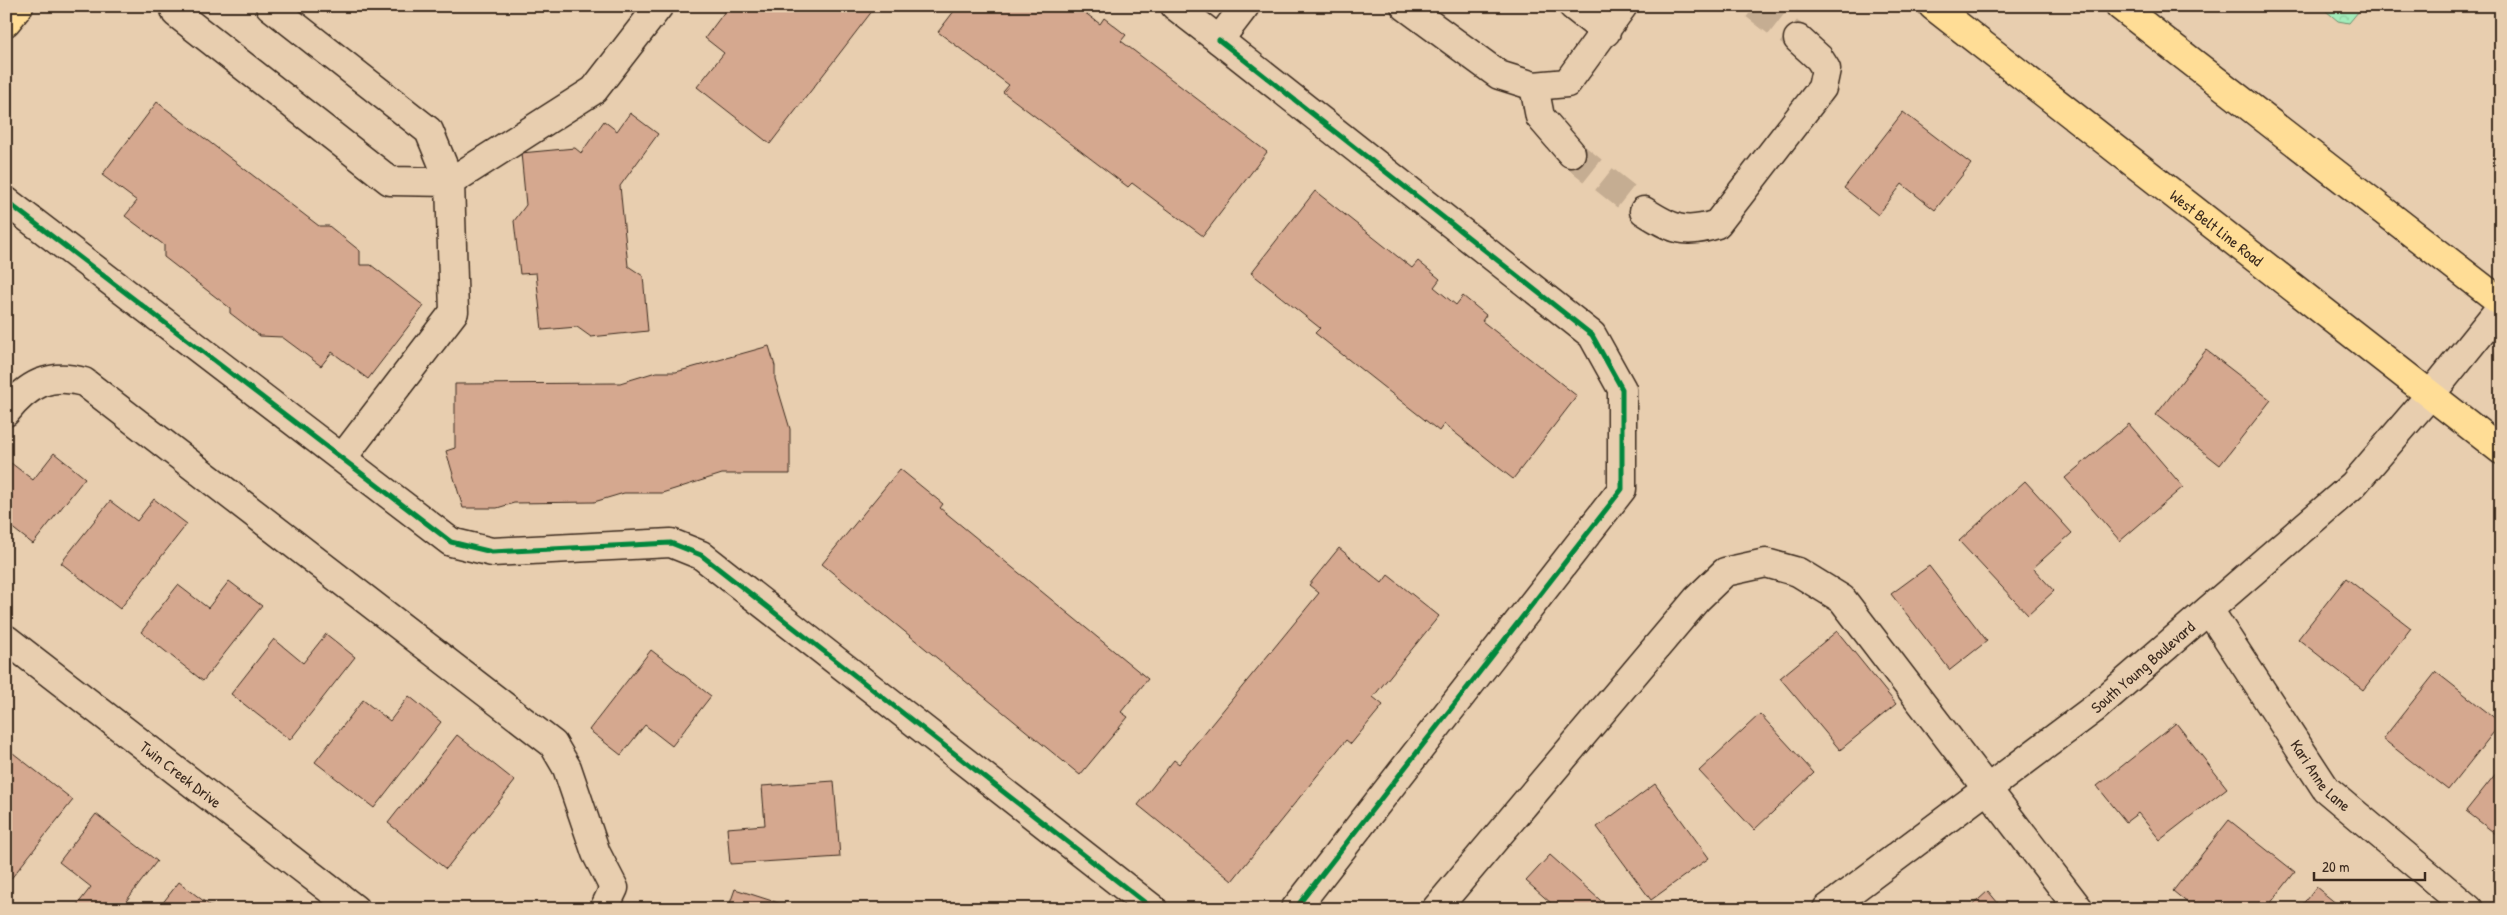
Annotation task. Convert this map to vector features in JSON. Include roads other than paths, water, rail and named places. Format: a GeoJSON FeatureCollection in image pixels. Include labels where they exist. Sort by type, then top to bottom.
{"type":"FeatureCollection","features":[{"type":"Feature","properties":{"kind":"main road"},"geometry":{"type":"LineString","coordinates":[[6,22],[19,6]]}},
{"type":"Feature","properties":{"kind":"main road","name":"West Belt Line Road"},"geometry":{"type":"LineString","coordinates":[[1933,6],[2501,450]]}},
{"type":"Feature","properties":{"kind":"main road"},"geometry":{"type":"LineString","coordinates":[[2120,6],[2501,302]]}},
{"type":"Feature","properties":{"kind":"street"},"geometry":{"type":"LineString","coordinates":[[174,6],[176,13],[390,181],[450,182],[594,90],[659,6]]}},
{"type":"Feature","properties":{"kind":"street"},"geometry":{"type":"LineString","coordinates":[[270,6],[428,131],[450,182],[454,312],[343,458]]}},
{"type":"Feature","properties":{"kind":"street"},"geometry":{"type":"LineString","coordinates":[[1175,6],[1592,335],[1622,389],[1622,489],[1295,909]]}},
{"type":"Feature","properties":{"kind":"street"},"geometry":{"type":"LineString","coordinates":[[1218,40],[1245,6]]}},
{"type":"Feature","properties":{"kind":"street"},"geometry":{"type":"LineString","coordinates":[[1405,6],[1499,75],[1534,86],[1568,82],[1623,6]]}},
{"type":"Feature","properties":{"kind":"street"},"geometry":{"type":"LineString","coordinates":[[1573,6],[1606,32]]}},
{"type":"Feature","properties":{"kind":"street"},"geometry":{"type":"LineString","coordinates":[[1644,211],[1665,224],[1695,231],[1717,224],[1822,88],[1826,69],[1819,58],[1798,39]]}},
{"type":"Feature","properties":{"kind":"street"},"geometry":{"type":"LineString","coordinates":[[1534,86],[1540,117],[1571,153]]}},
{"type":"Feature","properties":{"kind":"street"},"geometry":{"type":"LineString","coordinates":[[6,201],[451,542],[492,552],[671,543],[701,555],[1154,909]]}},
{"type":"Feature","properties":{"kind":"street","name":"South Young Boulevard"},"geometry":{"type":"LineString","coordinates":[[1826,909],[2095,708],[2353,485],[2431,394],[2501,307]]}},
{"type":"Feature","properties":{"kind":"street"},"geometry":{"type":"LineString","coordinates":[[6,412],[30,389],[45,381],[59,377],[84,382],[553,744],[568,768],[609,898]]}},
{"type":"Feature","properties":{"kind":"street"},"geometry":{"type":"LineString","coordinates":[[1436,909],[1697,600],[1726,572],[1766,563],[1798,572],[1842,599],[2079,909]]}},
{"type":"Feature","properties":{"kind":"street","name":"Kari Anne Lane"},"geometry":{"type":"LineString","coordinates":[[2209,610],[2326,790],[2469,909]]}},
{"type":"Feature","properties":{"kind":"street","name":"Twin Creek Drive"},"geometry":{"type":"LineString","coordinates":[[6,639],[356,909]]}},
{"type":"Feature","properties":{"kind":"tunnel"},"geometry":{"type":"LineString","coordinates":[[1755,6],[1798,39]]}},
{"type":"Feature","properties":{"kind":"tunnel"},"geometry":{"type":"LineString","coordinates":[[1571,153],[1644,211]]}}]}
